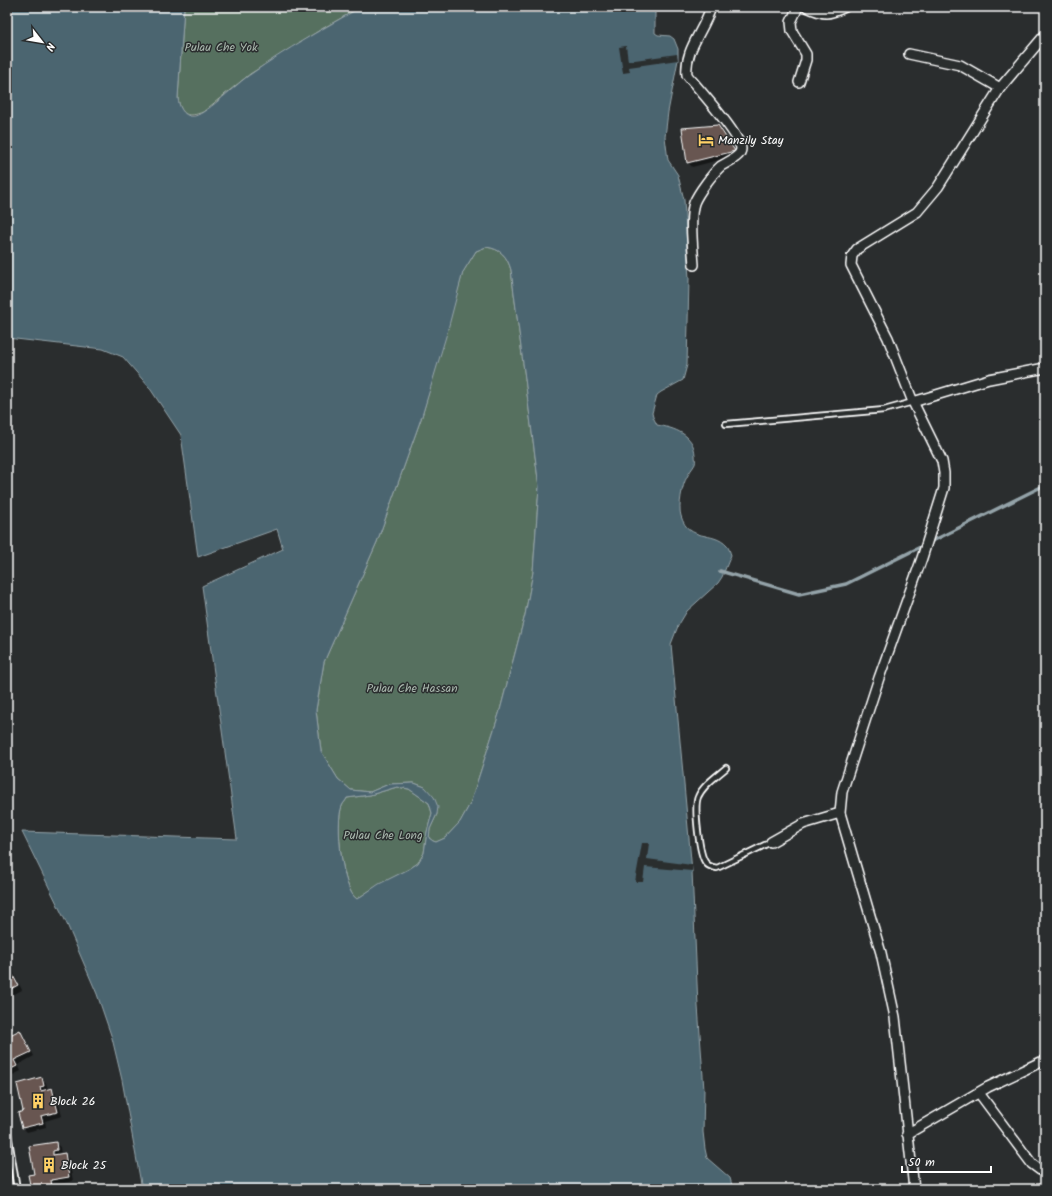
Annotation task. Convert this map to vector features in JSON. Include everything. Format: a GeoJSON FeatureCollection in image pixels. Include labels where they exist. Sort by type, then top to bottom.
{"type":"FeatureCollection","features":[{"type":"Feature","properties":{"kind":"street"},"geometry":{"type":"LineString","coordinates":[[694,264],[692,218],[694,203],[720,167],[736,156],[741,149],[740,144],[728,124],[687,75],[686,67],[690,52],[711,7]]}},
{"type":"Feature","properties":{"kind":"street"},"geometry":{"type":"LineString","coordinates":[[798,7],[791,22],[792,31],[806,54],[806,60],[799,82]]}},
{"type":"Feature","properties":{"kind":"street"},"geometry":{"type":"LineString","coordinates":[[807,7],[821,14],[827,14],[844,7]]}},
{"type":"Feature","properties":{"kind":"street"},"geometry":{"type":"LineString","coordinates":[[914,1189],[895,1017],[881,953],[840,813],[842,792],[879,678],[922,558],[944,488],[944,473],[942,461],[914,402],[888,338],[851,265],[852,256],[857,249],[917,212],[938,187],[1000,88],[1045,34]]}},
{"type":"Feature","properties":{"kind":"street"},"geometry":{"type":"LineString","coordinates":[[909,54],[960,65],[1000,88]]}},
{"type":"Feature","properties":{"kind":"street"},"geometry":{"type":"LineString","coordinates":[[914,402],[989,379],[1045,368]]}},
{"type":"Feature","properties":{"kind":"street"},"geometry":{"type":"LineString","coordinates":[[771,842],[803,824],[840,813]]}},
{"type":"Feature","properties":{"kind":"street"},"geometry":{"type":"LineString","coordinates":[[907,1134],[979,1093],[1045,1060]]}},
{"type":"Feature","properties":{"kind":"street"},"geometry":{"type":"LineString","coordinates":[[979,1093],[1032,1164],[1040,1170],[1045,1170]]}},
{"type":"Feature","properties":{"kind":"lane"},"geometry":{"type":"LineString","coordinates":[[726,424],[884,410],[914,402]]}},
{"type":"Feature","properties":{"kind":"lane"},"geometry":{"type":"LineString","coordinates":[[726,768],[702,789],[698,798],[697,807],[699,840],[705,863],[710,867],[717,868],[771,842]]}},
{"type":"Feature","properties":{"kind":"lane"},"geometry":{"type":"LineString","coordinates":[[7,1127],[17,1189]]}},
{"type":"Feature","properties":{"kind":"green space","name":"Pulau Che Yok"},"geometry":{"type":"Polygon","coordinates":[[[184,7],[361,7],[320,30],[250,74],[203,112],[189,115],[181,109],[178,98],[184,7]]]}},
{"type":"Feature","properties":{"kind":"green space","name":"Pulau Che Hassan"},"geometry":{"type":"Polygon","coordinates":[[[486,247],[496,249],[503,254],[508,261],[511,270],[539,487],[533,572],[525,615],[499,714],[470,804],[460,822],[445,838],[436,842],[429,838],[430,829],[437,814],[425,787],[414,783],[389,784],[370,792],[351,790],[338,779],[321,751],[316,710],[324,662],[377,542],[422,416],[463,272],[476,251],[486,247]]]}},
{"type":"Feature","properties":{"kind":"green space","name":"Pulau Che Long"},"geometry":{"type":"Polygon","coordinates":[[[397,787],[409,789],[429,803],[432,813],[424,853],[418,863],[357,899],[347,883],[341,856],[339,826],[342,806],[347,798],[370,795],[397,787]]]}},
{"type":"Feature","properties":{"kind":"water"},"geometry":{"type":"Polygon","coordinates":[[[7,7],[184,7],[178,98],[185,114],[195,116],[208,109],[245,78],[278,56],[361,7],[655,7],[655,33],[658,35],[670,36],[674,39],[678,49],[678,60],[668,112],[665,137],[668,160],[678,175],[684,200],[689,279],[687,365],[683,380],[657,395],[652,413],[657,425],[682,433],[691,442],[694,448],[695,463],[685,481],[680,502],[680,512],[685,524],[695,533],[721,541],[728,547],[731,555],[718,583],[687,611],[678,626],[671,644],[692,871],[698,1006],[704,1090],[703,1132],[707,1158],[730,1178],[733,1189],[142,1189],[122,1080],[112,1038],[97,994],[66,922],[22,832],[237,839],[202,586],[283,549],[277,529],[198,557],[181,435],[149,387],[123,357],[103,349],[7,338],[7,7]],[[486,247],[476,251],[463,272],[447,333],[422,416],[377,542],[324,662],[316,710],[321,751],[338,779],[351,790],[370,792],[389,784],[414,783],[425,787],[434,797],[438,807],[437,814],[430,829],[429,838],[436,842],[445,838],[460,822],[470,804],[499,714],[525,615],[533,572],[539,487],[511,270],[508,261],[503,254],[496,249],[486,247]],[[397,787],[370,795],[347,798],[342,806],[339,826],[341,856],[347,883],[357,899],[379,884],[418,863],[424,853],[432,813],[429,803],[409,789],[397,787]]]}},
{"type":"Feature","properties":{"kind":"pier"},"geometry":{"type":"Polygon","coordinates":[[[626,46],[628,61],[677,54],[678,60],[629,67],[630,72],[623,73],[619,47],[626,46]]]}},
{"type":"Feature","properties":{"kind":"pier"},"geometry":{"type":"Polygon","coordinates":[[[642,843],[649,843],[647,859],[692,865],[692,871],[645,867],[643,882],[635,882],[642,843]]]}},
{"type":"Feature","properties":{"kind":"building","name":"Manzily Stay"},"geometry":{"type":"Polygon","coordinates":[[[718,125],[735,151],[687,163],[682,128],[718,125]]]}},
{"type":"Feature","properties":{"kind":"building"},"geometry":{"type":"Polygon","coordinates":[[[7,964],[18,985],[7,991],[7,964]]]}},
{"type":"Feature","properties":{"kind":"building"},"geometry":{"type":"Polygon","coordinates":[[[8,1021],[12,1029],[8,1031],[10,1035],[20,1030],[31,1052],[14,1060],[17,1066],[7,1071],[7,1022],[8,1021]]]}},
{"type":"Feature","properties":{"kind":"building","name":"Block 26"},"geometry":{"type":"Polygon","coordinates":[[[42,1077],[44,1086],[40,1087],[41,1091],[52,1088],[58,1112],[41,1116],[43,1123],[22,1128],[18,1113],[23,1111],[17,1084],[42,1077]]]}},
{"type":"Feature","properties":{"kind":"building","name":"Block 25"},"geometry":{"type":"Polygon","coordinates":[[[56,1142],[57,1150],[53,1151],[53,1155],[65,1153],[69,1177],[51,1180],[52,1187],[31,1189],[28,1175],[34,1174],[29,1146],[56,1142]]]}},
{"type":"Feature","properties":{"kind":"waterway"},"geometry":{"type":"LineString","coordinates":[[720,571],[799,594],[846,584],[1045,485]]}},
{"type":"Feature","properties":{"kind":"place","name":"Manzily Stay"},"geometry":{"type":"Point","coordinates":[706,140]}},
{"type":"Feature","properties":{"kind":"place","name":"Block 26"},"geometry":{"type":"Point","coordinates":[38,1101]}},
{"type":"Feature","properties":{"kind":"place","name":"Block 25"},"geometry":{"type":"Point","coordinates":[49,1165]}}]}
